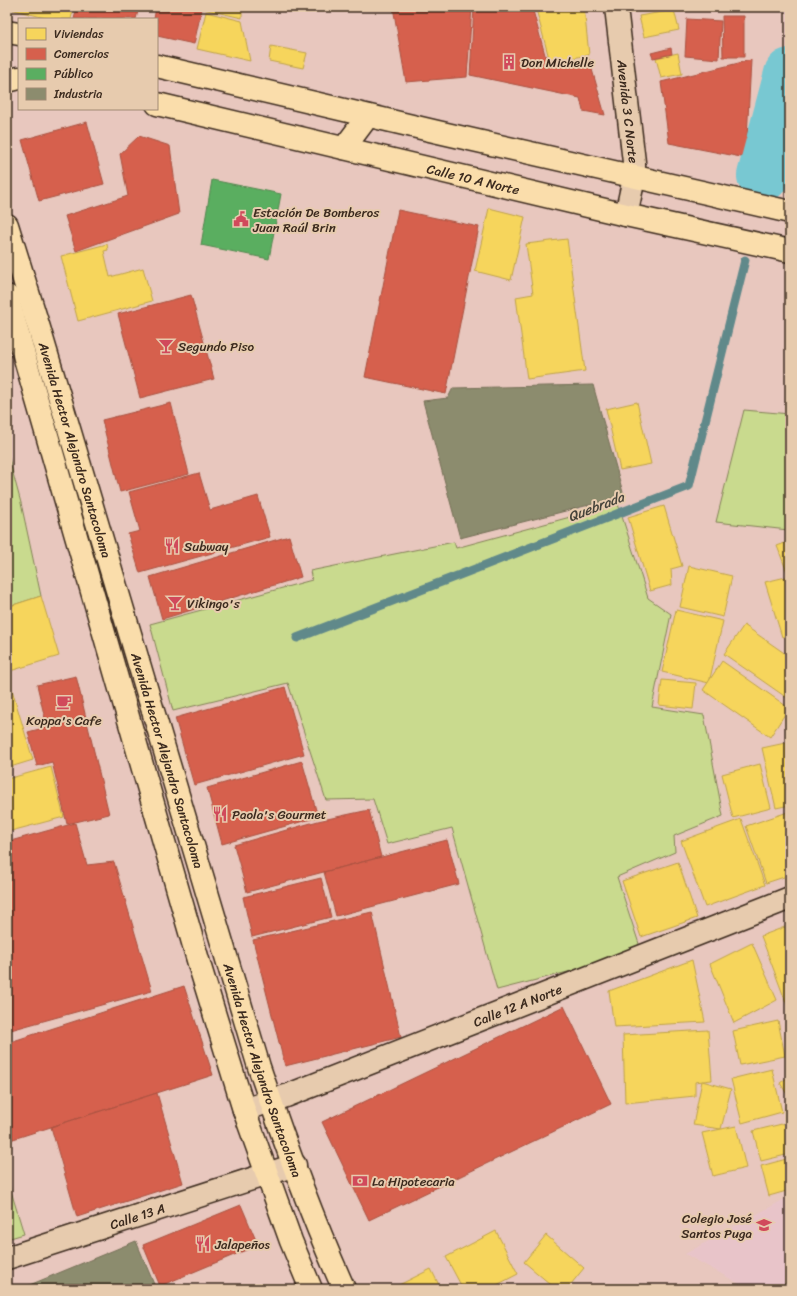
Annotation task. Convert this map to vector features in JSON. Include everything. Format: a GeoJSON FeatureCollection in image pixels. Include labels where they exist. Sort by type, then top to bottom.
{"type":"FeatureCollection","features":[{"type":"Feature","properties":{"kind":"main road"},"geometry":{"type":"LineString","coordinates":[[158,66],[634,178],[790,212]]}},
{"type":"Feature","properties":{"kind":"main road"},"geometry":{"type":"LineString","coordinates":[[7,81],[18,78]]}},
{"type":"Feature","properties":{"kind":"main road","name":"Calle 10 A Norte"},"geometry":{"type":"LineString","coordinates":[[158,104],[626,215],[790,251]]}},
{"type":"Feature","properties":{"kind":"main road"},"geometry":{"type":"LineString","coordinates":[[344,148],[368,116]]}},
{"type":"Feature","properties":{"kind":"main road","name":"Avenida Hector Alejandro Santacoloma"},"geometry":{"type":"LineString","coordinates":[[7,226],[44,344],[238,999],[271,1102],[328,1254],[344,1289]]}},
{"type":"Feature","properties":{"kind":"main road","name":"Avenida Hector Alejandro Santacoloma"},"geometry":{"type":"LineString","coordinates":[[8,302],[200,967],[244,1110],[311,1289]]}},
{"type":"Feature","properties":{"kind":"street","name":"Avenida 3 C Norte"},"geometry":{"type":"LineString","coordinates":[[616,7],[634,162],[634,178],[626,215]]}},
{"type":"Feature","properties":{"kind":"street","name":"Calle 12 A Norte"},"geometry":{"type":"LineString","coordinates":[[244,1110],[271,1102],[790,898]]}},
{"type":"Feature","properties":{"kind":"street","name":"Calle 13 A"},"geometry":{"type":"LineString","coordinates":[[7,1258],[295,1165]]}},
{"type":"Feature","properties":{"kind":"shaded area","name":"Colegio José Santos Puga"},"geometry":{"type":"Polygon","coordinates":[[[790,1196],[790,1289],[749,1289],[685,1254],[790,1196]]]}},
{"type":"Feature","properties":{"kind":"green space"},"geometry":{"type":"Polygon","coordinates":[[[744,410],[790,414],[790,518],[788,530],[716,522],[744,410]]]}},
{"type":"Feature","properties":{"kind":"green space"},"geometry":{"type":"Polygon","coordinates":[[[7,451],[21,503],[41,596],[7,607],[7,451]]]}},
{"type":"Feature","properties":{"kind":"green space"},"geometry":{"type":"Polygon","coordinates":[[[618,504],[648,598],[671,614],[652,707],[704,715],[723,816],[674,836],[675,852],[617,877],[642,953],[497,990],[452,828],[387,844],[373,799],[326,800],[288,683],[173,711],[150,624],[312,580],[310,571],[454,542],[456,548],[618,504]]]}},
{"type":"Feature","properties":{"kind":"green space"},"geometry":{"type":"Polygon","coordinates":[[[7,1178],[24,1234],[7,1239],[7,1178]]]}},
{"type":"Feature","properties":{"kind":"building: Viviendas"},"geometry":{"type":"Polygon","coordinates":[[[74,7],[71,18],[45,18],[7,8],[74,7]]]}},
{"type":"Feature","properties":{"kind":"building: Viviendas"},"geometry":{"type":"Polygon","coordinates":[[[242,7],[242,18],[203,9],[201,8],[242,7]]]}},
{"type":"Feature","properties":{"kind":"building: Viviendas"},"geometry":{"type":"Polygon","coordinates":[[[547,7],[584,7],[589,55],[550,62],[536,9],[547,7]]]}},
{"type":"Feature","properties":{"kind":"building: Viviendas"},"geometry":{"type":"Polygon","coordinates":[[[674,10],[679,30],[644,37],[639,16],[674,10]]]}},
{"type":"Feature","properties":{"kind":"building: Viviendas"},"geometry":{"type":"Polygon","coordinates":[[[206,12],[242,21],[250,61],[197,49],[206,12]]]}},
{"type":"Feature","properties":{"kind":"building: Viviendas"},"geometry":{"type":"Polygon","coordinates":[[[271,46],[307,53],[303,68],[269,61],[271,46]]]}},
{"type":"Feature","properties":{"kind":"building: Viviendas"},"geometry":{"type":"Polygon","coordinates":[[[678,53],[682,74],[661,78],[656,58],[678,53]]]}},
{"type":"Feature","properties":{"kind":"building: Viviendas"},"geometry":{"type":"Polygon","coordinates":[[[778,137],[790,140],[790,169],[771,164],[778,137]]]}},
{"type":"Feature","properties":{"kind":"building: Viviendas"},"geometry":{"type":"Polygon","coordinates":[[[489,208],[525,217],[511,280],[475,271],[489,208]]]}},
{"type":"Feature","properties":{"kind":"building: Viviendas"},"geometry":{"type":"Polygon","coordinates":[[[567,239],[585,371],[527,379],[516,297],[533,294],[526,244],[567,239]]]}},
{"type":"Feature","properties":{"kind":"building: Viviendas"},"geometry":{"type":"Polygon","coordinates":[[[107,244],[108,250],[104,251],[110,277],[143,268],[152,301],[78,321],[61,256],[107,244]]]}},
{"type":"Feature","properties":{"kind":"building: Viviendas"},"geometry":{"type":"Polygon","coordinates":[[[637,402],[651,464],[620,470],[606,409],[637,402]]]}},
{"type":"Feature","properties":{"kind":"building: Viviendas"},"geometry":{"type":"Polygon","coordinates":[[[664,506],[682,566],[671,569],[672,585],[650,591],[628,517],[664,506]]]}},
{"type":"Feature","properties":{"kind":"building: Viviendas"},"geometry":{"type":"Polygon","coordinates":[[[790,541],[790,571],[787,572],[777,546],[790,541]]]}},
{"type":"Feature","properties":{"kind":"building: Viviendas"},"geometry":{"type":"Polygon","coordinates":[[[689,566],[732,576],[723,617],[680,607],[689,566]]]}},
{"type":"Feature","properties":{"kind":"building: Viviendas"},"geometry":{"type":"Polygon","coordinates":[[[790,576],[790,635],[782,637],[765,582],[790,576]]]}},
{"type":"Feature","properties":{"kind":"building: Viviendas"},"geometry":{"type":"Polygon","coordinates":[[[41,596],[59,656],[7,672],[7,607],[41,596]]]}},
{"type":"Feature","properties":{"kind":"building: Viviendas"},"geometry":{"type":"Polygon","coordinates":[[[676,610],[723,621],[709,683],[662,672],[676,610]]]}},
{"type":"Feature","properties":{"kind":"building: Viviendas"},"geometry":{"type":"Polygon","coordinates":[[[744,625],[790,657],[790,700],[724,654],[744,625]]]}},
{"type":"Feature","properties":{"kind":"building: Viviendas"},"geometry":{"type":"Polygon","coordinates":[[[722,661],[789,708],[770,737],[703,690],[722,661]]]}},
{"type":"Feature","properties":{"kind":"building: Viviendas"},"geometry":{"type":"Polygon","coordinates":[[[662,680],[696,683],[693,709],[659,705],[662,680]]]}},
{"type":"Feature","properties":{"kind":"building: Viviendas"},"geometry":{"type":"Polygon","coordinates":[[[12,690],[33,760],[7,768],[7,691],[12,690]]]}},
{"type":"Feature","properties":{"kind":"building: Viviendas"},"geometry":{"type":"Polygon","coordinates":[[[790,742],[790,805],[776,808],[762,748],[790,742]]]}},
{"type":"Feature","properties":{"kind":"building: Viviendas"},"geometry":{"type":"Polygon","coordinates":[[[760,764],[771,808],[733,818],[722,774],[760,764]]]}},
{"type":"Feature","properties":{"kind":"building: Viviendas"},"geometry":{"type":"Polygon","coordinates":[[[51,767],[64,817],[7,832],[7,779],[51,767]]]}},
{"type":"Feature","properties":{"kind":"building: Viviendas"},"geometry":{"type":"Polygon","coordinates":[[[788,812],[790,818],[790,875],[766,883],[746,826],[788,812]]]}},
{"type":"Feature","properties":{"kind":"building: Viviendas"},"geometry":{"type":"Polygon","coordinates":[[[741,819],[765,885],[705,907],[681,841],[741,819]]]}},
{"type":"Feature","properties":{"kind":"building: Viviendas"},"geometry":{"type":"Polygon","coordinates":[[[678,862],[697,918],[641,937],[622,881],[678,862]]]}},
{"type":"Feature","properties":{"kind":"building: Viviendas"},"geometry":{"type":"Polygon","coordinates":[[[790,925],[790,1004],[787,1005],[761,936],[790,925]]]}},
{"type":"Feature","properties":{"kind":"building: Viviendas"},"geometry":{"type":"Polygon","coordinates":[[[752,943],[777,1000],[734,1023],[710,964],[752,943]]]}},
{"type":"Feature","properties":{"kind":"building: Viviendas"},"geometry":{"type":"Polygon","coordinates":[[[692,960],[705,1022],[614,1027],[609,991],[692,960]]]}},
{"type":"Feature","properties":{"kind":"building: Viviendas"},"geometry":{"type":"Polygon","coordinates":[[[778,1021],[785,1056],[740,1065],[733,1031],[778,1021]]]}},
{"type":"Feature","properties":{"kind":"building: Viviendas"},"geometry":{"type":"Polygon","coordinates":[[[708,1030],[712,1080],[695,1082],[695,1096],[625,1103],[623,1035],[708,1030]]]}},
{"type":"Feature","properties":{"kind":"building: Viviendas"},"geometry":{"type":"Polygon","coordinates":[[[772,1069],[782,1112],[742,1123],[731,1079],[772,1069]]]}},
{"type":"Feature","properties":{"kind":"building: Viviendas"},"geometry":{"type":"Polygon","coordinates":[[[790,1076],[790,1099],[780,1083],[790,1076]]]}},
{"type":"Feature","properties":{"kind":"building: Viviendas"},"geometry":{"type":"Polygon","coordinates":[[[702,1081],[731,1089],[721,1129],[693,1125],[702,1081]]]}},
{"type":"Feature","properties":{"kind":"building: Viviendas"},"geometry":{"type":"Polygon","coordinates":[[[790,1122],[790,1154],[761,1161],[753,1131],[790,1122]]]}},
{"type":"Feature","properties":{"kind":"building: Viviendas"},"geometry":{"type":"Polygon","coordinates":[[[736,1126],[746,1168],[713,1176],[702,1133],[736,1126]]]}},
{"type":"Feature","properties":{"kind":"building: Viviendas"},"geometry":{"type":"Polygon","coordinates":[[[790,1158],[790,1190],[769,1196],[761,1166],[790,1158]]]}},
{"type":"Feature","properties":{"kind":"building: Viviendas"},"geometry":{"type":"Polygon","coordinates":[[[496,1231],[518,1274],[489,1289],[463,1289],[446,1257],[496,1231]]]}},
{"type":"Feature","properties":{"kind":"building: Viviendas"},"geometry":{"type":"Polygon","coordinates":[[[546,1235],[584,1268],[567,1289],[556,1289],[524,1262],[546,1235]]]}},
{"type":"Feature","properties":{"kind":"building: Viviendas"},"geometry":{"type":"Polygon","coordinates":[[[431,1269],[441,1289],[391,1289],[431,1269]]]}},
{"type":"Feature","properties":{"kind":"building: Comercios"},"geometry":{"type":"Polygon","coordinates":[[[77,7],[139,7],[136,18],[74,18],[77,7]]]}},
{"type":"Feature","properties":{"kind":"building: Comercios"},"geometry":{"type":"Polygon","coordinates":[[[156,7],[202,7],[194,44],[158,36],[158,18],[154,18],[156,7]]]}},
{"type":"Feature","properties":{"kind":"building: Comercios"},"geometry":{"type":"Polygon","coordinates":[[[393,7],[472,7],[467,77],[406,82],[393,7]]]}},
{"type":"Feature","properties":{"kind":"building: Comercios","name":"Don Michelle"},"geometry":{"type":"Polygon","coordinates":[[[474,7],[532,7],[548,66],[589,59],[605,115],[583,111],[580,98],[470,75],[474,7]]]}},
{"type":"Feature","properties":{"kind":"building: Comercios"},"geometry":{"type":"Polygon","coordinates":[[[647,7],[725,7],[725,9],[647,10],[647,7]]]}},
{"type":"Feature","properties":{"kind":"building: Comercios"},"geometry":{"type":"Polygon","coordinates":[[[722,16],[744,16],[744,57],[723,57],[722,16]]]}},
{"type":"Feature","properties":{"kind":"building: Comercios"},"geometry":{"type":"Polygon","coordinates":[[[687,19],[721,21],[719,59],[685,56],[687,19]]]}},
{"type":"Feature","properties":{"kind":"building: Comercios"},"geometry":{"type":"Polygon","coordinates":[[[671,48],[672,54],[653,58],[651,53],[671,48]]]}},
{"type":"Feature","properties":{"kind":"building: Comercios"},"geometry":{"type":"Polygon","coordinates":[[[751,60],[746,158],[669,143],[661,82],[751,60]]]}},
{"type":"Feature","properties":{"kind":"building: Comercios"},"geometry":{"type":"Polygon","coordinates":[[[87,122],[104,184],[39,201],[22,140],[87,122]]]}},
{"type":"Feature","properties":{"kind":"building: Comercios"},"geometry":{"type":"Polygon","coordinates":[[[139,136],[170,146],[179,214],[76,251],[65,216],[128,196],[120,154],[139,136]]]}},
{"type":"Feature","properties":{"kind":"building: Comercios"},"geometry":{"type":"Polygon","coordinates":[[[398,210],[479,227],[446,394],[365,377],[398,210]]]}},
{"type":"Feature","properties":{"kind":"building: Comercios"},"geometry":{"type":"Polygon","coordinates":[[[191,295],[214,379],[140,398],[118,314],[191,295]]]}},
{"type":"Feature","properties":{"kind":"building: Comercios"},"geometry":{"type":"Polygon","coordinates":[[[171,403],[189,474],[120,492],[102,420],[171,403]]]}},
{"type":"Feature","properties":{"kind":"building: Comercios"},"geometry":{"type":"Polygon","coordinates":[[[199,473],[210,510],[258,496],[270,537],[140,573],[128,534],[140,531],[129,492],[199,473]]]}},
{"type":"Feature","properties":{"kind":"building: Comercios"},"geometry":{"type":"Polygon","coordinates":[[[289,536],[301,577],[162,619],[150,577],[289,536]]]}},
{"type":"Feature","properties":{"kind":"building: Comercios"},"geometry":{"type":"Polygon","coordinates":[[[76,676],[109,814],[67,824],[52,762],[37,766],[28,732],[47,727],[37,685],[76,676]]]}},
{"type":"Feature","properties":{"kind":"building: Comercios"},"geometry":{"type":"Polygon","coordinates":[[[285,687],[304,754],[194,785],[175,718],[285,687]]]}},
{"type":"Feature","properties":{"kind":"building: Comercios"},"geometry":{"type":"Polygon","coordinates":[[[302,761],[318,817],[222,844],[207,788],[302,761]]]}},
{"type":"Feature","properties":{"kind":"building: Comercios"},"geometry":{"type":"Polygon","coordinates":[[[369,810],[381,857],[247,892],[234,845],[318,821],[369,810]]]}},
{"type":"Feature","properties":{"kind":"building: Comercios"},"geometry":{"type":"Polygon","coordinates":[[[75,823],[87,865],[114,862],[152,991],[7,1031],[7,842],[75,823]]]}},
{"type":"Feature","properties":{"kind":"building: Comercios"},"geometry":{"type":"Polygon","coordinates":[[[447,840],[459,884],[336,916],[324,872],[447,840]]]}},
{"type":"Feature","properties":{"kind":"building: Comercios"},"geometry":{"type":"Polygon","coordinates":[[[321,878],[331,917],[252,937],[243,897],[321,878]]]}},
{"type":"Feature","properties":{"kind":"building: Comercios"},"geometry":{"type":"Polygon","coordinates":[[[372,912],[401,1037],[285,1066],[253,940],[372,912]]]}},
{"type":"Feature","properties":{"kind":"building: Comercios"},"geometry":{"type":"Polygon","coordinates":[[[184,986],[213,1075],[7,1141],[7,1043],[184,986]]]}},
{"type":"Feature","properties":{"kind":"building: Comercios"},"geometry":{"type":"Polygon","coordinates":[[[564,1006],[611,1104],[369,1220],[322,1122],[564,1006]]]}},
{"type":"Feature","properties":{"kind":"building: Comercios"},"geometry":{"type":"Polygon","coordinates":[[[157,1093],[183,1183],[77,1217],[51,1127],[157,1093]]]}},
{"type":"Feature","properties":{"kind":"building: Comercios"},"geometry":{"type":"Polygon","coordinates":[[[241,1205],[258,1245],[160,1286],[143,1245],[241,1205]]]}},
{"type":"Feature","properties":{"kind":"building: Público","name":"Estación De Bomberos Juan Raúl Brin"},"geometry":{"type":"Polygon","coordinates":[[[212,180],[281,194],[269,259],[201,245],[212,180]]]}},
{"type":"Feature","properties":{"kind":"building: Industria"},"geometry":{"type":"Polygon","coordinates":[[[593,385],[624,496],[460,538],[423,401],[448,398],[453,388],[593,385]]]}},
{"type":"Feature","properties":{"kind":"building: Industria"},"geometry":{"type":"Polygon","coordinates":[[[136,1241],[156,1289],[20,1289],[136,1241]]]}},
{"type":"Feature","properties":{"kind":"waterway"},"geometry":{"type":"LineString","coordinates":[[763,176],[790,74]]}},
{"type":"Feature","properties":{"kind":"waterway","name":"Quebrada"},"geometry":{"type":"LineString","coordinates":[[297,638],[689,486],[745,260]]}},
{"type":"Feature","properties":{"kind":"place","name":"Don Michelle"},"geometry":{"type":"Point","coordinates":[509,62]}},
{"type":"Feature","properties":{"kind":"place","name":"Estación De Bomberos Juan Raúl Brin"},"geometry":{"type":"Point","coordinates":[241,219]}},
{"type":"Feature","properties":{"kind":"place","name":"Segundo Piso"},"geometry":{"type":"Point","coordinates":[166,346]}},
{"type":"Feature","properties":{"kind":"place","name":"Subway"},"geometry":{"type":"Point","coordinates":[172,546]}},
{"type":"Feature","properties":{"kind":"place","name":"Vikingo's"},"geometry":{"type":"Point","coordinates":[175,603]}},
{"type":"Feature","properties":{"kind":"place","name":"Koppa's Cafe"},"geometry":{"type":"Point","coordinates":[64,702]}},
{"type":"Feature","properties":{"kind":"place","name":"Paola's Gourmet"},"geometry":{"type":"Point","coordinates":[220,814]}},
{"type":"Feature","properties":{"kind":"place","name":"La Hipotecaria"},"geometry":{"type":"Point","coordinates":[360,1181]}},
{"type":"Feature","properties":{"kind":"place","name":"Colegio José Santos Puga"},"geometry":{"type":"Point","coordinates":[764,1225]}},
{"type":"Feature","properties":{"kind":"place","name":"Jalapeños"},"geometry":{"type":"Point","coordinates":[203,1244]}}]}
